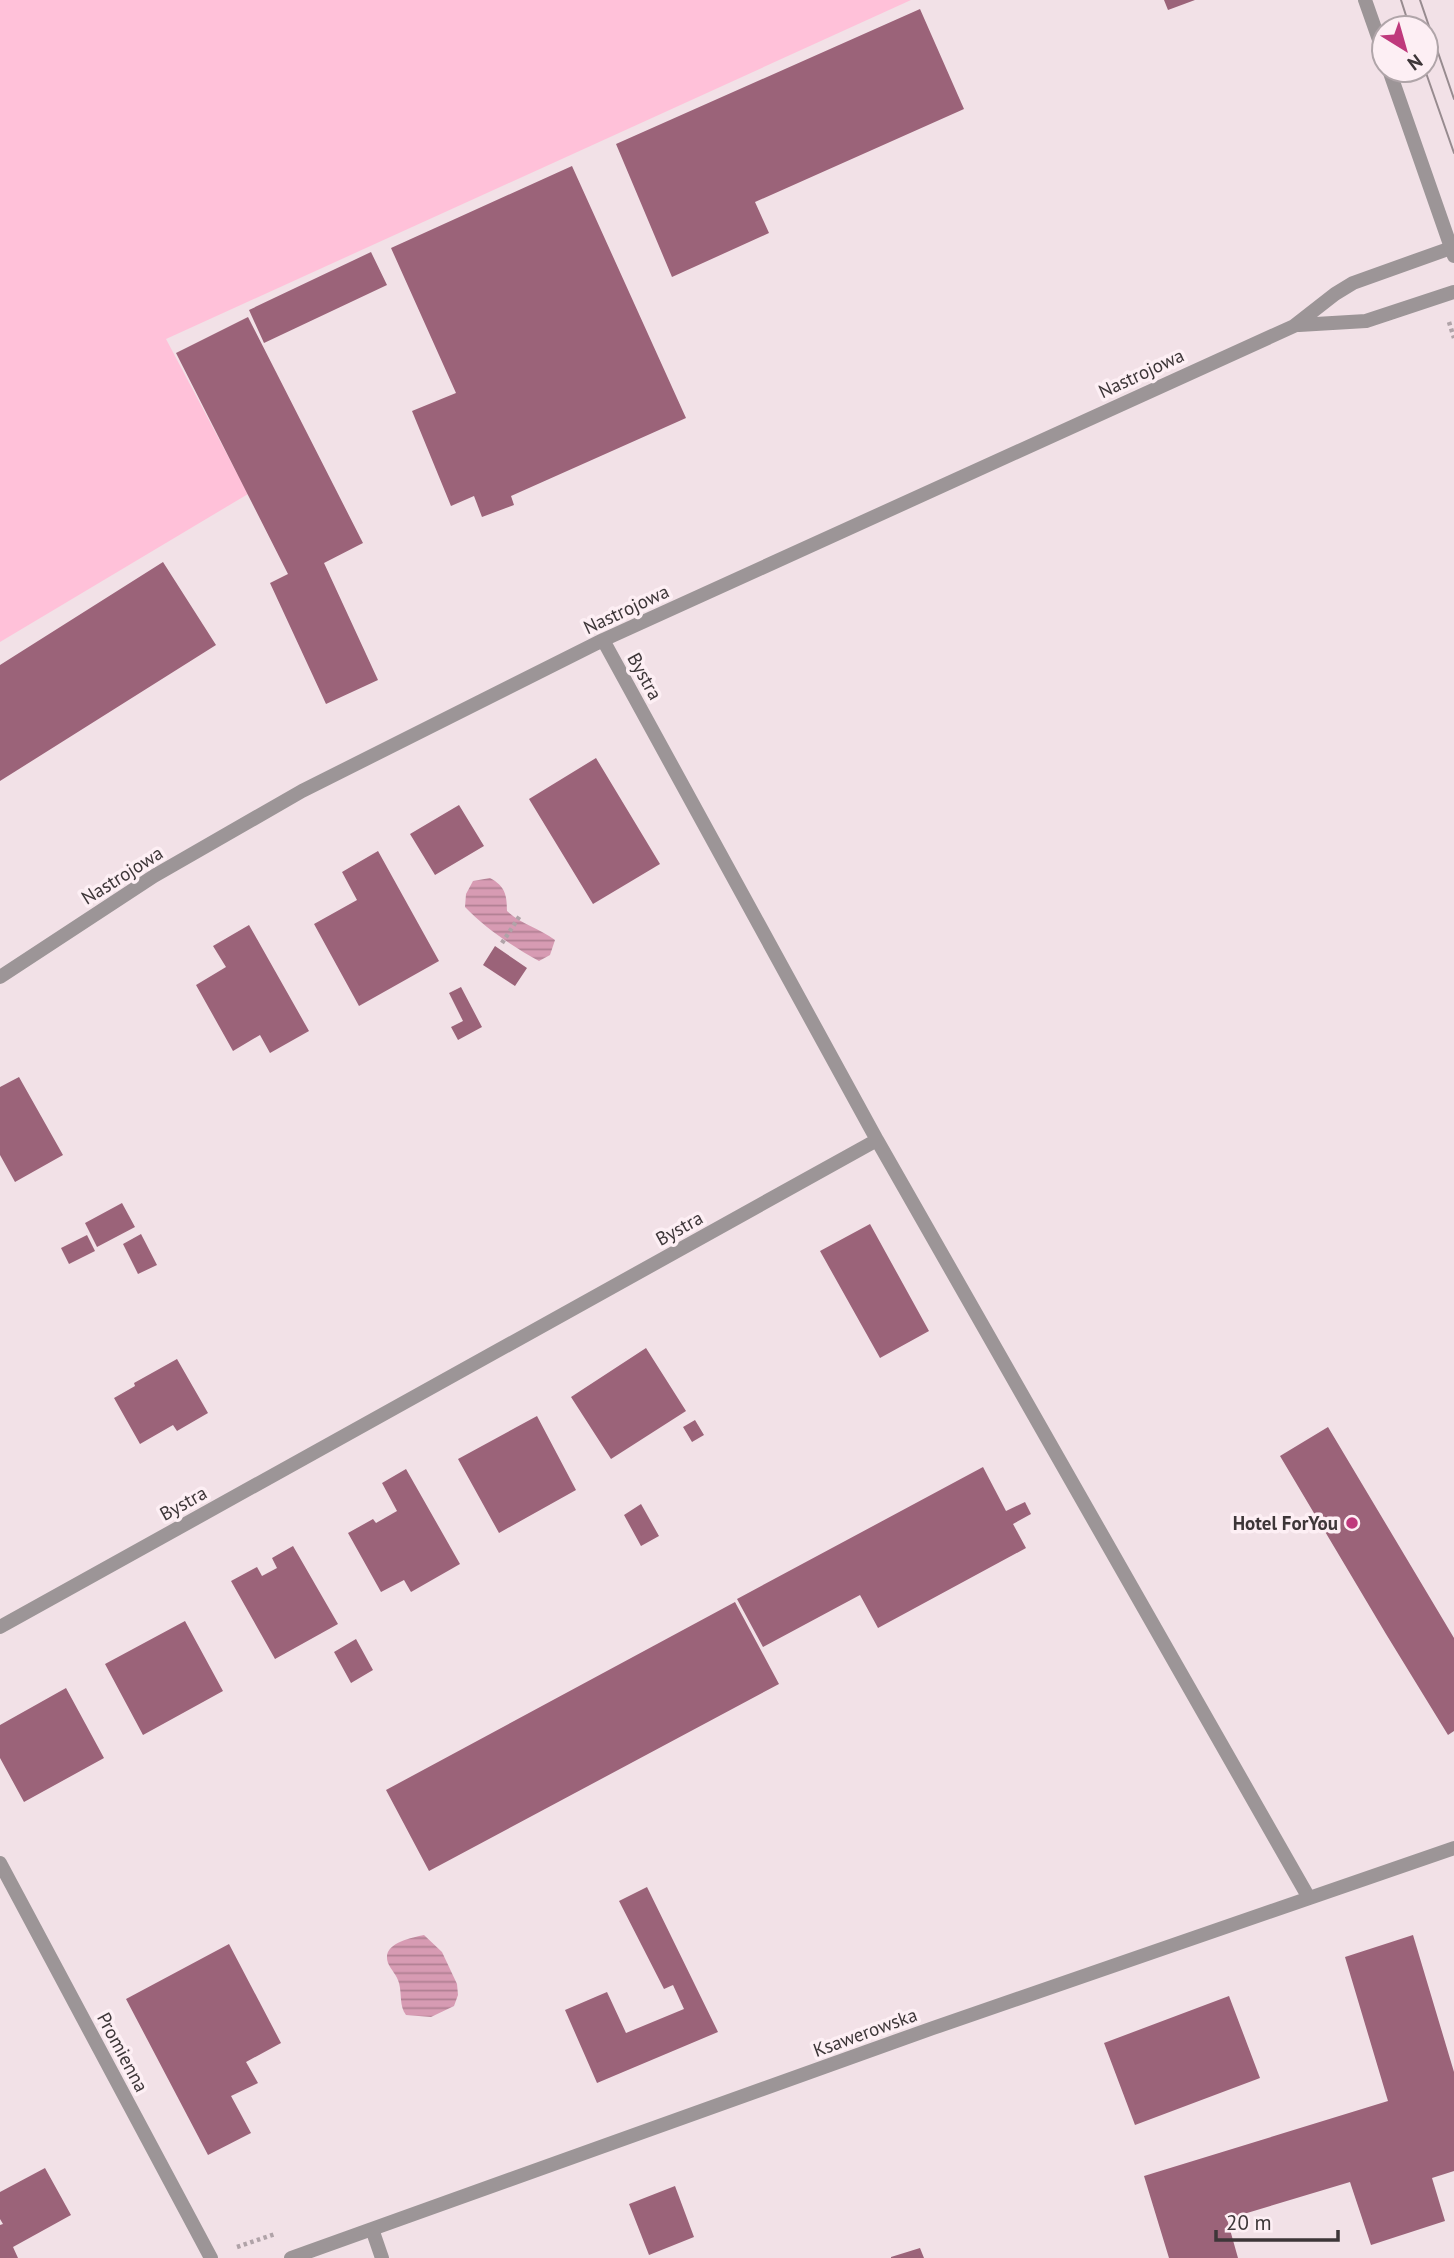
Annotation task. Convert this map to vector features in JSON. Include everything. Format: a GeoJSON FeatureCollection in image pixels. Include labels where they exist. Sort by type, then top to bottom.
{"type":"FeatureCollection","features":[{"type":"Feature","properties":{"kind":"street"},"geometry":{"type":"LineString","coordinates":[[1395,84],[1453,252]]}},
{"type":"Feature","properties":{"kind":"street","name":"Nastrojowa"},"geometry":{"type":"LineString","coordinates":[[0,977],[154,876],[302,791],[603,640],[1294,326],[1353,283],[1453,252]]}},
{"type":"Feature","properties":{"kind":"street","name":"Nastrojowa"},"geometry":{"type":"LineString","coordinates":[[1294,326],[1366,321],[1454,292]]}},
{"type":"Feature","properties":{"kind":"street","name":"Bystra"},"geometry":{"type":"LineString","coordinates":[[0,1627],[877,1140],[603,640]]}},
{"type":"Feature","properties":{"kind":"street"},"geometry":{"type":"LineString","coordinates":[[877,1140],[1308,1898]]}},
{"type":"Feature","properties":{"kind":"street","name":"Ksawerowska"},"geometry":{"type":"LineString","coordinates":[[291,2258],[933,2028],[1454,1848]]}},
{"type":"Feature","properties":{"kind":"street","name":"Promienna"},"geometry":{"type":"LineString","coordinates":[[0,1864],[211,2258]]}},
{"type":"Feature","properties":{"kind":"street"},"geometry":{"type":"LineString","coordinates":[[372,2229],[382,2258]]}},
{"type":"Feature","properties":{"kind":"path"},"geometry":{"type":"LineString","coordinates":[[502,943],[522,914]]}},
{"type":"Feature","properties":{"kind":"shaded area"},"geometry":{"type":"Polygon","coordinates":[[[0,0],[911,0],[166,339],[248,494],[0,642],[0,0]]]}},
{"type":"Feature","properties":{"kind":"shaded area"},"geometry":{"type":"Polygon","coordinates":[[[490,878],[499,884],[504,892],[507,911],[555,940],[550,955],[539,961],[500,937],[465,907],[466,894],[473,881],[490,878]]]}},
{"type":"Feature","properties":{"kind":"shaded area"},"geometry":{"type":"Polygon","coordinates":[[[424,1935],[442,1952],[457,1984],[458,1995],[454,2006],[431,2017],[406,2015],[402,2008],[398,1980],[387,1956],[398,1943],[424,1935]]]}},
{"type":"Feature","properties":{"kind":"building"},"geometry":{"type":"Polygon","coordinates":[[[1164,0],[1195,0],[1168,10],[1164,0]]]}},
{"type":"Feature","properties":{"kind":"building"},"geometry":{"type":"Polygon","coordinates":[[[920,9],[964,109],[755,202],[769,233],[672,277],[616,144],[920,9]]]}},
{"type":"Feature","properties":{"kind":"building"},"geometry":{"type":"Polygon","coordinates":[[[572,166],[686,418],[511,496],[514,505],[482,517],[474,496],[451,506],[412,411],[456,393],[391,248],[572,166]]]}},
{"type":"Feature","properties":{"kind":"building"},"geometry":{"type":"Polygon","coordinates":[[[371,252],[387,285],[264,343],[249,310],[371,252]]]}},
{"type":"Feature","properties":{"kind":"building"},"geometry":{"type":"Polygon","coordinates":[[[248,317],[363,543],[324,563],[378,680],[326,704],[270,583],[288,574],[176,353],[248,317]]]}},
{"type":"Feature","properties":{"kind":"building"},"geometry":{"type":"Polygon","coordinates":[[[163,562],[216,645],[0,781],[0,665],[163,562]]]}},
{"type":"Feature","properties":{"kind":"building"},"geometry":{"type":"Polygon","coordinates":[[[596,758],[660,864],[593,904],[529,799],[596,758]]]}},
{"type":"Feature","properties":{"kind":"building"},"geometry":{"type":"Polygon","coordinates":[[[459,805],[484,846],[435,875],[410,834],[459,805]]]}},
{"type":"Feature","properties":{"kind":"building"},"geometry":{"type":"Polygon","coordinates":[[[378,851],[439,961],[359,1006],[314,924],[357,900],[342,872],[378,851]]]}},
{"type":"Feature","properties":{"kind":"building"},"geometry":{"type":"Polygon","coordinates":[[[249,925],[309,1031],[270,1053],[260,1035],[233,1051],[196,985],[226,967],[213,946],[249,925]]]}},
{"type":"Feature","properties":{"kind":"building"},"geometry":{"type":"Polygon","coordinates":[[[495,946],[527,968],[515,986],[483,965],[495,946]]]}},
{"type":"Feature","properties":{"kind":"building"},"geometry":{"type":"Polygon","coordinates":[[[461,987],[482,1027],[458,1040],[451,1027],[463,1021],[449,993],[461,987]]]}},
{"type":"Feature","properties":{"kind":"building"},"geometry":{"type":"Polygon","coordinates":[[[19,1077],[63,1155],[15,1182],[0,1155],[0,1087],[19,1077]]]}},
{"type":"Feature","properties":{"kind":"building"},"geometry":{"type":"Polygon","coordinates":[[[122,1203],[135,1227],[97,1247],[85,1223],[122,1203]]]}},
{"type":"Feature","properties":{"kind":"building"},"geometry":{"type":"Polygon","coordinates":[[[870,1224],[929,1331],[880,1358],[820,1251],[870,1224]]]}},
{"type":"Feature","properties":{"kind":"building"},"geometry":{"type":"Polygon","coordinates":[[[141,1234],[157,1265],[138,1274],[123,1244],[141,1234]]]}},
{"type":"Feature","properties":{"kind":"building"},"geometry":{"type":"Polygon","coordinates":[[[87,1235],[95,1251],[69,1264],[61,1248],[87,1235]]]}},
{"type":"Feature","properties":{"kind":"building"},"geometry":{"type":"Polygon","coordinates":[[[646,1348],[686,1411],[611,1459],[571,1397],[646,1348]]]}},
{"type":"Feature","properties":{"kind":"building"},"geometry":{"type":"Polygon","coordinates":[[[177,1359],[208,1413],[177,1431],[173,1425],[140,1444],[114,1398],[135,1386],[134,1383],[177,1359]]]}},
{"type":"Feature","properties":{"kind":"building"},"geometry":{"type":"Polygon","coordinates":[[[537,1416],[576,1490],[499,1533],[458,1459],[537,1416]]]}},
{"type":"Feature","properties":{"kind":"building"},"geometry":{"type":"Polygon","coordinates":[[[695,1420],[704,1435],[692,1442],[683,1427],[695,1420]]]}},
{"type":"Feature","properties":{"kind":"building","name":"Hotel ForYou"},"geometry":{"type":"Polygon","coordinates":[[[1328,1427],[1454,1638],[1454,1731],[1448,1735],[1280,1456],[1328,1427]]]}},
{"type":"Feature","properties":{"kind":"building"},"geometry":{"type":"Polygon","coordinates":[[[983,1467],[1006,1511],[1025,1502],[1031,1514],[1013,1524],[1026,1548],[878,1628],[860,1595],[763,1647],[737,1599],[983,1467]]]}},
{"type":"Feature","properties":{"kind":"building"},"geometry":{"type":"Polygon","coordinates":[[[406,1469],[460,1564],[411,1592],[404,1580],[381,1592],[348,1533],[373,1519],[376,1523],[397,1511],[382,1483],[406,1469]]]}},
{"type":"Feature","properties":{"kind":"building"},"geometry":{"type":"Polygon","coordinates":[[[641,1504],[659,1536],[641,1546],[624,1515],[641,1504]]]}},
{"type":"Feature","properties":{"kind":"building"},"geometry":{"type":"Polygon","coordinates":[[[293,1546],[338,1624],[275,1659],[231,1581],[257,1567],[262,1576],[277,1568],[272,1558],[293,1546]]]}},
{"type":"Feature","properties":{"kind":"building"},"geometry":{"type":"Polygon","coordinates":[[[735,1602],[779,1684],[429,1871],[386,1790],[735,1602]]]}},
{"type":"Feature","properties":{"kind":"building"},"geometry":{"type":"Polygon","coordinates":[[[185,1621],[223,1691],[143,1735],[105,1664],[185,1621]]]}},
{"type":"Feature","properties":{"kind":"building"},"geometry":{"type":"Polygon","coordinates":[[[356,1639],[373,1670],[351,1683],[334,1652],[356,1639]]]}},
{"type":"Feature","properties":{"kind":"building"},"geometry":{"type":"Polygon","coordinates":[[[66,1688],[104,1758],[24,1802],[0,1758],[0,1725],[66,1688]]]}},
{"type":"Feature","properties":{"kind":"building"},"geometry":{"type":"Polygon","coordinates":[[[647,1887],[718,2032],[597,2083],[565,2010],[607,1992],[626,2033],[684,2009],[673,1985],[664,1989],[619,1901],[647,1887]]]}},
{"type":"Feature","properties":{"kind":"building"},"geometry":{"type":"Polygon","coordinates":[[[1413,1935],[1454,2072],[1454,2171],[1432,2178],[1445,2221],[1371,2245],[1350,2182],[1227,2219],[1238,2258],[1169,2258],[1144,2176],[1388,2101],[1345,1957],[1413,1935]]]}},
{"type":"Feature","properties":{"kind":"building"},"geometry":{"type":"Polygon","coordinates":[[[229,1944],[281,2043],[246,2062],[258,2083],[231,2096],[251,2133],[208,2155],[126,1999],[229,1944]]]}},
{"type":"Feature","properties":{"kind":"building"},"geometry":{"type":"Polygon","coordinates":[[[1229,1996],[1260,2078],[1135,2125],[1104,2043],[1229,1996]]]}},
{"type":"Feature","properties":{"kind":"building"},"geometry":{"type":"Polygon","coordinates":[[[45,2168],[71,2215],[13,2247],[18,2258],[0,2258],[0,2225],[3,2224],[0,2219],[0,2192],[45,2168]]]}},
{"type":"Feature","properties":{"kind":"building"},"geometry":{"type":"Polygon","coordinates":[[[675,2186],[694,2237],[649,2255],[629,2204],[675,2186]]]}},
{"type":"Feature","properties":{"kind":"building"},"geometry":{"type":"Polygon","coordinates":[[[920,2248],[924,2258],[891,2258],[891,2257],[920,2248]]]}},
{"type":"Feature","properties":{"kind":"tram line"},"geometry":{"type":"LineString","coordinates":[[1401,0],[1406,14]]}},
{"type":"Feature","properties":{"kind":"tram line"},"geometry":{"type":"LineString","coordinates":[[1420,0],[1454,99]]}},
{"type":"Feature","properties":{"kind":"tram line"},"geometry":{"type":"LineString","coordinates":[[1430,84],[1454,153]]}},
{"type":"Feature","properties":{"kind":"place","name":"Hotel ForYou"},"geometry":{"type":"Point","coordinates":[1352,1523]}}]}
